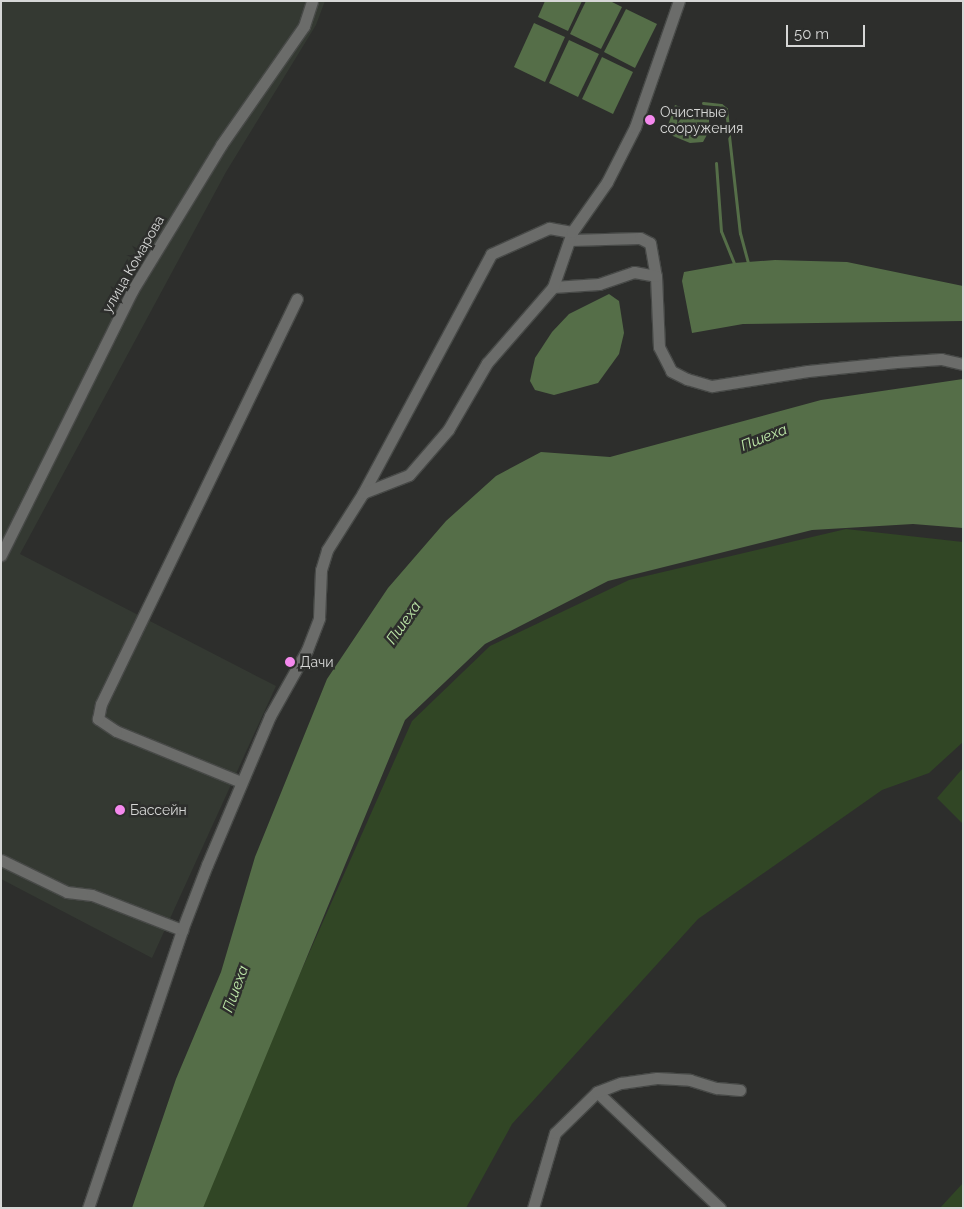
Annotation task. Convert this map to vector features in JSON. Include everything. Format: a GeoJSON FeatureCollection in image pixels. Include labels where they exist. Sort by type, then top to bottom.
{"type":"FeatureCollection","features":[{"type":"Feature","properties":{"kind":"lane","name":"улица Комарова"},"geometry":{"type":"LineString","coordinates":[[1,555],[132,291],[221,146],[304,26],[312,1]]}},
{"type":"Feature","properties":{"kind":"lane"},"geometry":{"type":"LineString","coordinates":[[363,493],[409,475],[448,430],[487,363],[553,288],[571,236],[607,182],[635,127],[680,1]]}},
{"type":"Feature","properties":{"kind":"lane"},"geometry":{"type":"LineString","coordinates":[[88,1208],[182,930],[241,782],[270,716],[307,650],[319,618],[321,570],[326,550],[363,493],[491,254],[549,228],[571,236],[640,238],[650,243],[656,276],[659,348],[671,370],[688,379],[712,386],[808,371],[897,362],[941,359],[963,364]]}},
{"type":"Feature","properties":{"kind":"lane"},"geometry":{"type":"LineString","coordinates":[[553,288],[599,284],[634,272],[656,276]]}},
{"type":"Feature","properties":{"kind":"lane"},"geometry":{"type":"LineString","coordinates":[[241,782],[116,731],[98,719],[101,704],[297,299]]}},
{"type":"Feature","properties":{"kind":"lane"},"geometry":{"type":"LineString","coordinates":[[1,860],[67,892],[92,895],[182,930]]}},
{"type":"Feature","properties":{"kind":"lane"},"geometry":{"type":"LineString","coordinates":[[533,1208],[555,1133],[597,1092],[621,1082],[657,1078],[690,1080],[717,1088],[740,1090]]}},
{"type":"Feature","properties":{"kind":"lane"},"geometry":{"type":"LineString","coordinates":[[597,1092],[720,1208]]}},
{"type":"Feature","properties":{"kind":"shaded area"},"geometry":{"type":"Polygon","coordinates":[[[1,1],[325,1],[316,25],[226,172],[20,554],[276,686],[152,958],[1,879],[1,1]]]}},
{"type":"Feature","properties":{"kind":"shaded area"},"geometry":{"type":"Polygon","coordinates":[[[846,529],[963,542],[963,742],[929,773],[882,790],[698,919],[512,1124],[466,1208],[196,1208],[412,721],[490,646],[629,580],[846,529]]]}},
{"type":"Feature","properties":{"kind":"shaded area"},"geometry":{"type":"Polygon","coordinates":[[[963,768],[963,824],[937,798],[963,768]]]}},
{"type":"Feature","properties":{"kind":"shaded area"},"geometry":{"type":"Polygon","coordinates":[[[963,1183],[963,1208],[940,1208],[963,1183]]]}},
{"type":"Feature","properties":{"kind":"water"},"geometry":{"type":"Polygon","coordinates":[[[545,1],[582,1],[568,31],[538,17],[545,1]]]}},
{"type":"Feature","properties":{"kind":"water"},"geometry":{"type":"Polygon","coordinates":[[[586,1],[610,1],[622,7],[601,49],[570,34],[586,1]]]}},
{"type":"Feature","properties":{"kind":"water"},"geometry":{"type":"Polygon","coordinates":[[[626,9],[657,24],[635,68],[604,52],[626,9]]]}},
{"type":"Feature","properties":{"kind":"water"},"geometry":{"type":"Polygon","coordinates":[[[534,23],[565,37],[545,82],[514,67],[534,23]]]}},
{"type":"Feature","properties":{"kind":"water"},"geometry":{"type":"Polygon","coordinates":[[[569,40],[599,54],[578,97],[549,83],[569,40]]]}},
{"type":"Feature","properties":{"kind":"water"},"geometry":{"type":"Polygon","coordinates":[[[602,57],[633,72],[613,114],[582,99],[602,57]]]}},
{"type":"Feature","properties":{"kind":"water"},"geometry":{"type":"Polygon","coordinates":[[[675,105],[709,117],[709,131],[703,142],[690,143],[673,136],[667,128],[675,105]]]}},
{"type":"Feature","properties":{"kind":"water"},"geometry":{"type":"Polygon","coordinates":[[[775,260],[847,262],[963,286],[963,321],[743,324],[692,333],[682,281],[684,272],[734,263],[775,260]]]}},
{"type":"Feature","properties":{"kind":"water"},"geometry":{"type":"Polygon","coordinates":[[[609,294],[619,301],[624,333],[619,354],[598,383],[554,395],[535,390],[530,381],[535,358],[552,332],[569,314],[609,294]]]}},
{"type":"Feature","properties":{"kind":"water","name":"Пшеха"},"geometry":{"type":"Polygon","coordinates":[[[963,379],[963,528],[913,524],[812,530],[608,581],[485,644],[405,720],[203,1208],[132,1208],[176,1079],[221,972],[255,857],[327,679],[388,588],[446,521],[496,476],[541,452],[610,457],[821,400],[963,379]]]}},
{"type":"Feature","properties":{"kind":"waterway"},"geometry":{"type":"LineString","coordinates":[[703,103],[721,105],[726,109],[740,233],[748,262]]}},
{"type":"Feature","properties":{"kind":"waterway"},"geometry":{"type":"LineString","coordinates":[[716,163],[721,231],[734,263]]}},
{"type":"Feature","properties":{"kind":"place","name":"Очистные сооружения"},"geometry":{"type":"Point","coordinates":[650,120]}},
{"type":"Feature","properties":{"kind":"place","name":"Дачи"},"geometry":{"type":"Point","coordinates":[290,662]}},
{"type":"Feature","properties":{"kind":"place","name":"Бассейн"},"geometry":{"type":"Point","coordinates":[120,810]}}]}
